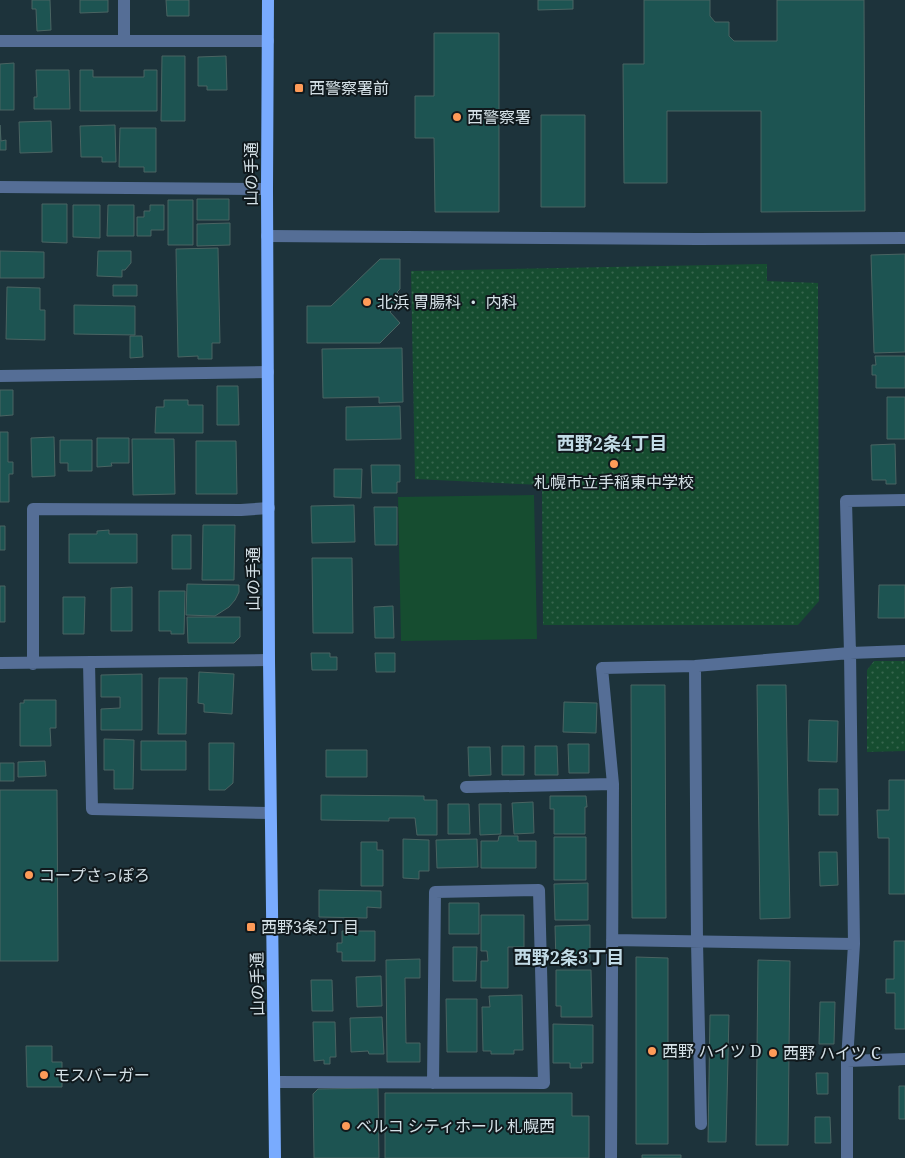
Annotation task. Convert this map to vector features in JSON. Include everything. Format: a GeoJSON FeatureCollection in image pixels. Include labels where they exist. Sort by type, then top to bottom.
{"type":"FeatureCollection","features":[{"type":"Feature","properties":{"kind":"main road","name":"山の手通"},"geometry":{"type":"LineString","coordinates":[[268,0],[266,189],[270,813],[275,1158]]}},
{"type":"Feature","properties":{"kind":"street"},"geometry":{"type":"LineString","coordinates":[[124,0],[124,41]]}},
{"type":"Feature","properties":{"kind":"street"},"geometry":{"type":"LineString","coordinates":[[0,41],[268,41]]}},
{"type":"Feature","properties":{"kind":"street"},"geometry":{"type":"LineString","coordinates":[[0,187],[266,189]]}},
{"type":"Feature","properties":{"kind":"street"},"geometry":{"type":"LineString","coordinates":[[267,236],[697,239],[905,238]]}},
{"type":"Feature","properties":{"kind":"street"},"geometry":{"type":"LineString","coordinates":[[0,376],[268,372]]}},
{"type":"Feature","properties":{"kind":"street"},"geometry":{"type":"LineString","coordinates":[[847,1158],[847,1061],[854,944],[846,501],[905,500]]}},
{"type":"Feature","properties":{"kind":"street"},"geometry":{"type":"LineString","coordinates":[[33,664],[33,509],[240,510],[269,508]]}},
{"type":"Feature","properties":{"kind":"street"},"geometry":{"type":"LineString","coordinates":[[612,1158],[613,784],[602,668],[695,666],[850,653],[905,651]]}},
{"type":"Feature","properties":{"kind":"street"},"geometry":{"type":"LineString","coordinates":[[0,663],[269,660]]}},
{"type":"Feature","properties":{"kind":"street"},"geometry":{"type":"LineString","coordinates":[[89,662],[92,809],[270,813]]}},
{"type":"Feature","properties":{"kind":"street"},"geometry":{"type":"LineString","coordinates":[[695,666],[697,942],[702,1124]]}},
{"type":"Feature","properties":{"kind":"street"},"geometry":{"type":"LineString","coordinates":[[466,787],[613,784]]}},
{"type":"Feature","properties":{"kind":"street"},"geometry":{"type":"LineString","coordinates":[[275,1082],[433,1083],[544,1083],[539,890],[435,892],[433,1083]]}},
{"type":"Feature","properties":{"kind":"street"},"geometry":{"type":"LineString","coordinates":[[612,940],[854,944]]}},
{"type":"Feature","properties":{"kind":"street"},"geometry":{"type":"LineString","coordinates":[[847,1061],[905,1059]]}},
{"type":"Feature","properties":{"kind":"green space","name":"札幌市立手稲東中学校"},"geometry":{"type":"Polygon","coordinates":[[[767,264],[767,281],[818,283],[819,601],[798,625],[543,625],[542,485],[415,479],[411,271],[767,264]]]}},
{"type":"Feature","properties":{"kind":"green space"},"geometry":{"type":"Polygon","coordinates":[[[534,495],[537,639],[401,641],[398,497],[534,495]]]}},
{"type":"Feature","properties":{"kind":"green space"},"geometry":{"type":"Polygon","coordinates":[[[874,661],[905,661],[905,751],[867,752],[867,670],[874,661]]]}},
{"type":"Feature","properties":{"kind":"building"},"geometry":{"type":"Polygon","coordinates":[[[32,0],[50,0],[51,30],[37,31],[36,9],[32,9],[32,0]]]}},
{"type":"Feature","properties":{"kind":"building"},"geometry":{"type":"Polygon","coordinates":[[[80,0],[108,0],[108,12],[80,13],[80,0]]]}},
{"type":"Feature","properties":{"kind":"building"},"geometry":{"type":"Polygon","coordinates":[[[166,0],[189,0],[189,16],[167,16],[166,0]]]}},
{"type":"Feature","properties":{"kind":"building"},"geometry":{"type":"Polygon","coordinates":[[[538,0],[573,0],[573,9],[538,10],[538,0]]]}},
{"type":"Feature","properties":{"kind":"building"},"geometry":{"type":"Polygon","coordinates":[[[644,0],[710,0],[710,16],[715,22],[729,22],[729,36],[734,41],[777,41],[777,0],[864,0],[865,211],[761,212],[761,111],[667,111],[667,183],[624,183],[623,64],[644,64],[644,0]]]}},
{"type":"Feature","properties":{"kind":"building","name":"西警察署"},"geometry":{"type":"Polygon","coordinates":[[[434,33],[499,33],[499,212],[435,212],[434,138],[415,138],[415,96],[434,96],[434,33]]]}},
{"type":"Feature","properties":{"kind":"building"},"geometry":{"type":"Polygon","coordinates":[[[162,56],[185,56],[185,121],[161,121],[162,56]]]}},
{"type":"Feature","properties":{"kind":"building"},"geometry":{"type":"Polygon","coordinates":[[[226,56],[227,90],[207,90],[207,86],[198,86],[198,57],[226,56]]]}},
{"type":"Feature","properties":{"kind":"building"},"geometry":{"type":"Polygon","coordinates":[[[14,63],[14,110],[0,110],[0,64],[14,63]]]}},
{"type":"Feature","properties":{"kind":"building"},"geometry":{"type":"Polygon","coordinates":[[[36,70],[69,70],[70,109],[34,109],[34,97],[37,97],[36,70]]]}},
{"type":"Feature","properties":{"kind":"building"},"geometry":{"type":"Polygon","coordinates":[[[80,70],[93,70],[93,77],[144,77],[144,70],[157,70],[157,111],[80,111],[80,70]]]}},
{"type":"Feature","properties":{"kind":"building"},"geometry":{"type":"Polygon","coordinates":[[[541,115],[585,115],[585,207],[541,207],[541,115]]]}},
{"type":"Feature","properties":{"kind":"building"},"geometry":{"type":"Polygon","coordinates":[[[51,121],[52,152],[20,153],[19,122],[51,121]]]}},
{"type":"Feature","properties":{"kind":"building"},"geometry":{"type":"Polygon","coordinates":[[[0,125],[1,141],[6,140],[6,150],[0,150],[0,125]]]}},
{"type":"Feature","properties":{"kind":"building"},"geometry":{"type":"Polygon","coordinates":[[[115,125],[116,162],[102,162],[102,157],[81,157],[80,126],[115,125]]]}},
{"type":"Feature","properties":{"kind":"building"},"geometry":{"type":"Polygon","coordinates":[[[120,128],[156,128],[156,172],[144,172],[144,167],[119,167],[120,128]]]}},
{"type":"Feature","properties":{"kind":"building"},"geometry":{"type":"Polygon","coordinates":[[[197,199],[229,199],[229,220],[197,220],[197,199]]]}},
{"type":"Feature","properties":{"kind":"building"},"geometry":{"type":"Polygon","coordinates":[[[168,200],[193,200],[193,245],[168,245],[168,200]]]}},
{"type":"Feature","properties":{"kind":"building"},"geometry":{"type":"Polygon","coordinates":[[[42,204],[67,204],[67,243],[42,242],[42,204]]]}},
{"type":"Feature","properties":{"kind":"building"},"geometry":{"type":"Polygon","coordinates":[[[73,205],[100,205],[100,238],[73,237],[73,205]]]}},
{"type":"Feature","properties":{"kind":"building"},"geometry":{"type":"Polygon","coordinates":[[[108,205],[134,205],[134,236],[107,236],[108,205]]]}},
{"type":"Feature","properties":{"kind":"building"},"geometry":{"type":"Polygon","coordinates":[[[150,205],[164,205],[164,230],[151,230],[151,236],[137,236],[137,217],[144,217],[144,211],[150,211],[150,205]]]}},
{"type":"Feature","properties":{"kind":"building"},"geometry":{"type":"Polygon","coordinates":[[[230,223],[230,245],[197,246],[197,224],[230,223]]]}},
{"type":"Feature","properties":{"kind":"building"},"geometry":{"type":"Polygon","coordinates":[[[218,248],[220,343],[212,343],[212,359],[198,359],[198,356],[178,357],[176,249],[218,248]]]}},
{"type":"Feature","properties":{"kind":"building"},"geometry":{"type":"Polygon","coordinates":[[[0,251],[44,252],[44,278],[0,278],[0,251]]]}},
{"type":"Feature","properties":{"kind":"building"},"geometry":{"type":"Polygon","coordinates":[[[98,251],[131,251],[131,263],[125,270],[122,270],[122,277],[97,276],[98,251]]]}},
{"type":"Feature","properties":{"kind":"building"},"geometry":{"type":"Polygon","coordinates":[[[905,254],[905,352],[874,353],[871,255],[905,254]]]}},
{"type":"Feature","properties":{"kind":"building","name":"北浜 胃腸科 ・ 内科"},"geometry":{"type":"Polygon","coordinates":[[[380,259],[400,259],[400,289],[397,292],[403,299],[390,312],[400,323],[380,343],[307,343],[307,306],[331,306],[380,259]]]}},
{"type":"Feature","properties":{"kind":"building"},"geometry":{"type":"Polygon","coordinates":[[[113,285],[137,285],[137,296],[113,296],[113,285]]]}},
{"type":"Feature","properties":{"kind":"building"},"geometry":{"type":"Polygon","coordinates":[[[7,287],[40,288],[40,310],[45,310],[45,340],[6,339],[7,287]]]}},
{"type":"Feature","properties":{"kind":"building"},"geometry":{"type":"Polygon","coordinates":[[[74,305],[135,306],[135,335],[74,334],[74,305]]]}},
{"type":"Feature","properties":{"kind":"building"},"geometry":{"type":"Polygon","coordinates":[[[130,336],[142,336],[143,357],[130,358],[130,336]]]}},
{"type":"Feature","properties":{"kind":"building"},"geometry":{"type":"Polygon","coordinates":[[[402,348],[403,402],[379,403],[379,397],[323,398],[322,349],[402,348]]]}},
{"type":"Feature","properties":{"kind":"building"},"geometry":{"type":"Polygon","coordinates":[[[875,356],[905,356],[905,388],[876,388],[876,375],[872,375],[872,365],[876,365],[875,356]]]}},
{"type":"Feature","properties":{"kind":"building"},"geometry":{"type":"Polygon","coordinates":[[[217,386],[238,386],[239,425],[217,425],[217,386]]]}},
{"type":"Feature","properties":{"kind":"building"},"geometry":{"type":"Polygon","coordinates":[[[0,390],[13,390],[13,415],[0,416],[0,390]]]}},
{"type":"Feature","properties":{"kind":"building"},"geometry":{"type":"Polygon","coordinates":[[[887,397],[905,397],[905,439],[887,439],[887,397]]]}},
{"type":"Feature","properties":{"kind":"building"},"geometry":{"type":"Polygon","coordinates":[[[164,400],[188,400],[188,405],[203,405],[203,433],[155,433],[156,407],[164,407],[164,400]]]}},
{"type":"Feature","properties":{"kind":"building"},"geometry":{"type":"Polygon","coordinates":[[[400,406],[401,439],[346,440],[346,407],[400,406]]]}},
{"type":"Feature","properties":{"kind":"building"},"geometry":{"type":"Polygon","coordinates":[[[0,432],[8,432],[8,462],[13,462],[13,474],[9,474],[9,502],[0,502],[0,432]]]}},
{"type":"Feature","properties":{"kind":"building"},"geometry":{"type":"Polygon","coordinates":[[[54,437],[55,476],[32,477],[31,438],[54,437]]]}},
{"type":"Feature","properties":{"kind":"building"},"geometry":{"type":"Polygon","coordinates":[[[97,438],[129,438],[129,463],[111,463],[112,466],[97,467],[97,438]]]}},
{"type":"Feature","properties":{"kind":"building"},"geometry":{"type":"Polygon","coordinates":[[[132,439],[174,439],[175,494],[133,495],[132,439]]]}},
{"type":"Feature","properties":{"kind":"building"},"geometry":{"type":"Polygon","coordinates":[[[60,440],[92,440],[92,471],[68,471],[68,463],[60,463],[60,440]]]}},
{"type":"Feature","properties":{"kind":"building"},"geometry":{"type":"Polygon","coordinates":[[[196,441],[236,441],[237,494],[196,494],[196,441]]]}},
{"type":"Feature","properties":{"kind":"building"},"geometry":{"type":"Polygon","coordinates":[[[895,444],[896,484],[886,484],[886,480],[872,480],[871,445],[895,444]]]}},
{"type":"Feature","properties":{"kind":"building"},"geometry":{"type":"Polygon","coordinates":[[[371,465],[400,465],[400,482],[397,482],[397,493],[372,493],[371,465]]]}},
{"type":"Feature","properties":{"kind":"building"},"geometry":{"type":"Polygon","coordinates":[[[334,469],[362,469],[361,498],[334,497],[334,469]]]}},
{"type":"Feature","properties":{"kind":"building"},"geometry":{"type":"Polygon","coordinates":[[[354,505],[355,542],[312,543],[311,506],[354,505]]]}},
{"type":"Feature","properties":{"kind":"building"},"geometry":{"type":"Polygon","coordinates":[[[374,507],[397,507],[397,545],[375,545],[374,507]]]}},
{"type":"Feature","properties":{"kind":"building"},"geometry":{"type":"Polygon","coordinates":[[[203,525],[235,525],[234,580],[202,580],[203,525]]]}},
{"type":"Feature","properties":{"kind":"building"},"geometry":{"type":"Polygon","coordinates":[[[0,526],[5,526],[5,550],[0,550],[0,526]]]}},
{"type":"Feature","properties":{"kind":"building"},"geometry":{"type":"Polygon","coordinates":[[[109,530],[109,534],[137,534],[137,563],[69,563],[69,534],[97,534],[97,531],[109,530]]]}},
{"type":"Feature","properties":{"kind":"building"},"geometry":{"type":"Polygon","coordinates":[[[172,535],[191,535],[191,569],[172,569],[172,535]]]}},
{"type":"Feature","properties":{"kind":"building"},"geometry":{"type":"Polygon","coordinates":[[[312,558],[352,558],[353,633],[313,633],[312,558]]]}},
{"type":"Feature","properties":{"kind":"building"},"geometry":{"type":"Polygon","coordinates":[[[187,584],[239,585],[239,592],[229,607],[215,616],[186,615],[187,584]]]}},
{"type":"Feature","properties":{"kind":"building"},"geometry":{"type":"Polygon","coordinates":[[[879,585],[905,585],[905,618],[878,618],[879,585]]]}},
{"type":"Feature","properties":{"kind":"building"},"geometry":{"type":"Polygon","coordinates":[[[0,586],[5,586],[5,622],[0,622],[0,586]]]}},
{"type":"Feature","properties":{"kind":"building"},"geometry":{"type":"Polygon","coordinates":[[[132,587],[132,631],[111,631],[111,588],[132,587]]]}},
{"type":"Feature","properties":{"kind":"building"},"geometry":{"type":"Polygon","coordinates":[[[159,591],[185,591],[184,634],[171,634],[171,631],[159,631],[159,591]]]}},
{"type":"Feature","properties":{"kind":"building"},"geometry":{"type":"Polygon","coordinates":[[[63,597],[85,597],[84,634],[63,634],[63,597]]]}},
{"type":"Feature","properties":{"kind":"building"},"geometry":{"type":"Polygon","coordinates":[[[393,606],[394,638],[375,638],[374,607],[393,606]]]}},
{"type":"Feature","properties":{"kind":"building"},"geometry":{"type":"Polygon","coordinates":[[[187,617],[240,617],[240,637],[234,643],[188,643],[187,617]]]}},
{"type":"Feature","properties":{"kind":"building"},"geometry":{"type":"Polygon","coordinates":[[[311,653],[330,653],[330,657],[337,657],[337,670],[312,670],[311,653]]]}},
{"type":"Feature","properties":{"kind":"building"},"geometry":{"type":"Polygon","coordinates":[[[375,653],[395,653],[395,672],[376,672],[375,653]]]}},
{"type":"Feature","properties":{"kind":"building"},"geometry":{"type":"Polygon","coordinates":[[[199,672],[234,674],[232,714],[204,712],[204,704],[198,703],[199,672]]]}},
{"type":"Feature","properties":{"kind":"building"},"geometry":{"type":"Polygon","coordinates":[[[142,674],[142,730],[101,730],[101,709],[120,708],[120,697],[101,697],[101,675],[142,674]]]}},
{"type":"Feature","properties":{"kind":"building"},"geometry":{"type":"Polygon","coordinates":[[[159,678],[187,678],[186,734],[158,734],[159,678]]]}},
{"type":"Feature","properties":{"kind":"building"},"geometry":{"type":"Polygon","coordinates":[[[631,685],[665,685],[666,918],[632,918],[631,685]]]}},
{"type":"Feature","properties":{"kind":"building"},"geometry":{"type":"Polygon","coordinates":[[[757,685],[786,685],[790,918],[760,919],[757,685]]]}},
{"type":"Feature","properties":{"kind":"building"},"geometry":{"type":"Polygon","coordinates":[[[24,700],[56,700],[56,728],[50,728],[51,746],[20,746],[20,703],[24,703],[24,700]]]}},
{"type":"Feature","properties":{"kind":"building"},"geometry":{"type":"Polygon","coordinates":[[[564,702],[597,703],[596,733],[563,732],[564,702]]]}},
{"type":"Feature","properties":{"kind":"building"},"geometry":{"type":"Polygon","coordinates":[[[809,720],[838,721],[837,762],[808,761],[809,720]]]}},
{"type":"Feature","properties":{"kind":"building"},"geometry":{"type":"Polygon","coordinates":[[[104,739],[134,740],[133,789],[114,789],[114,770],[104,770],[104,739]]]}},
{"type":"Feature","properties":{"kind":"building"},"geometry":{"type":"Polygon","coordinates":[[[141,741],[186,741],[186,770],[141,770],[141,741]]]}},
{"type":"Feature","properties":{"kind":"building"},"geometry":{"type":"Polygon","coordinates":[[[209,743],[234,743],[233,783],[225,790],[209,790],[209,743]]]}},
{"type":"Feature","properties":{"kind":"building"},"geometry":{"type":"Polygon","coordinates":[[[568,744],[589,744],[589,773],[569,773],[568,744]]]}},
{"type":"Feature","properties":{"kind":"building"},"geometry":{"type":"Polygon","coordinates":[[[502,746],[524,746],[524,775],[502,775],[502,746]]]}},
{"type":"Feature","properties":{"kind":"building"},"geometry":{"type":"Polygon","coordinates":[[[535,746],[557,746],[558,775],[535,775],[535,746]]]}},
{"type":"Feature","properties":{"kind":"building"},"geometry":{"type":"Polygon","coordinates":[[[468,747],[490,747],[491,775],[469,776],[468,747]]]}},
{"type":"Feature","properties":{"kind":"building"},"geometry":{"type":"Polygon","coordinates":[[[326,750],[367,750],[367,777],[326,777],[326,750]]]}},
{"type":"Feature","properties":{"kind":"building"},"geometry":{"type":"Polygon","coordinates":[[[45,761],[46,776],[18,777],[18,762],[45,761]]]}},
{"type":"Feature","properties":{"kind":"building"},"geometry":{"type":"Polygon","coordinates":[[[0,763],[14,763],[14,781],[0,781],[0,763]]]}},
{"type":"Feature","properties":{"kind":"building"},"geometry":{"type":"Polygon","coordinates":[[[889,780],[905,780],[905,894],[889,894],[889,838],[878,838],[877,810],[889,810],[889,780]]]}},
{"type":"Feature","properties":{"kind":"building"},"geometry":{"type":"Polygon","coordinates":[[[819,789],[838,789],[838,815],[819,815],[819,789]]]}},
{"type":"Feature","properties":{"kind":"building","name":"コープさっぽろ"},"geometry":{"type":"Polygon","coordinates":[[[0,790],[57,790],[58,961],[0,961],[0,790]]]}},
{"type":"Feature","properties":{"kind":"building"},"geometry":{"type":"Polygon","coordinates":[[[321,795],[424,796],[424,800],[437,800],[437,835],[417,835],[415,818],[389,818],[389,821],[321,820],[321,795]]]}},
{"type":"Feature","properties":{"kind":"building"},"geometry":{"type":"Polygon","coordinates":[[[550,796],[586,796],[585,834],[554,834],[554,809],[550,809],[550,796]]]}},
{"type":"Feature","properties":{"kind":"building"},"geometry":{"type":"Polygon","coordinates":[[[533,802],[534,833],[514,834],[512,803],[533,802]]]}},
{"type":"Feature","properties":{"kind":"building"},"geometry":{"type":"Polygon","coordinates":[[[448,804],[469,804],[470,834],[448,834],[448,804]]]}},
{"type":"Feature","properties":{"kind":"building"},"geometry":{"type":"Polygon","coordinates":[[[479,804],[501,804],[501,834],[480,835],[479,804]]]}},
{"type":"Feature","properties":{"kind":"building"},"geometry":{"type":"Polygon","coordinates":[[[499,836],[518,836],[518,841],[536,841],[536,868],[481,868],[481,841],[498,841],[499,836]]]}},
{"type":"Feature","properties":{"kind":"building"},"geometry":{"type":"Polygon","coordinates":[[[554,837],[586,837],[586,880],[554,880],[554,837]]]}},
{"type":"Feature","properties":{"kind":"building"},"geometry":{"type":"Polygon","coordinates":[[[403,839],[429,840],[429,871],[419,871],[419,879],[403,878],[403,839]]]}},
{"type":"Feature","properties":{"kind":"building"},"geometry":{"type":"Polygon","coordinates":[[[477,839],[478,867],[437,868],[436,840],[477,839]]]}},
{"type":"Feature","properties":{"kind":"building"},"geometry":{"type":"Polygon","coordinates":[[[361,842],[377,842],[377,850],[383,850],[383,886],[361,886],[361,842]]]}},
{"type":"Feature","properties":{"kind":"building"},"geometry":{"type":"Polygon","coordinates":[[[819,852],[837,852],[838,885],[820,886],[819,852]]]}},
{"type":"Feature","properties":{"kind":"building"},"geometry":{"type":"Polygon","coordinates":[[[588,883],[588,920],[555,920],[554,884],[588,883]]]}},
{"type":"Feature","properties":{"kind":"building"},"geometry":{"type":"Polygon","coordinates":[[[319,890],[381,891],[381,908],[367,907],[367,918],[319,917],[319,890]]]}},
{"type":"Feature","properties":{"kind":"building"},"geometry":{"type":"Polygon","coordinates":[[[449,903],[479,903],[479,934],[449,934],[449,903]]]}},
{"type":"Feature","properties":{"kind":"building"},"geometry":{"type":"Polygon","coordinates":[[[481,915],[524,915],[524,947],[508,947],[508,988],[481,988],[481,961],[488,961],[487,951],[481,951],[481,915]]]}},
{"type":"Feature","properties":{"kind":"building"},"geometry":{"type":"Polygon","coordinates":[[[590,925],[590,962],[556,963],[555,926],[590,925]]]}},
{"type":"Feature","properties":{"kind":"building"},"geometry":{"type":"Polygon","coordinates":[[[342,931],[375,931],[375,961],[342,961],[342,952],[337,952],[337,943],[342,943],[342,931]]]}},
{"type":"Feature","properties":{"kind":"building"},"geometry":{"type":"Polygon","coordinates":[[[894,941],[905,941],[905,1029],[895,1029],[895,993],[886,993],[886,979],[894,979],[894,941]]]}},
{"type":"Feature","properties":{"kind":"building"},"geometry":{"type":"Polygon","coordinates":[[[453,947],[477,947],[476,981],[453,981],[453,947]]]}},
{"type":"Feature","properties":{"kind":"building","name":"西野 ハイツ D"},"geometry":{"type":"Polygon","coordinates":[[[636,957],[668,958],[668,1144],[636,1144],[636,957]]]}},
{"type":"Feature","properties":{"kind":"building"},"geometry":{"type":"Polygon","coordinates":[[[420,959],[420,978],[405,978],[406,1043],[420,1043],[420,1062],[387,1062],[386,960],[420,959]]]}},
{"type":"Feature","properties":{"kind":"building","name":"西野 ハイツ C"},"geometry":{"type":"Polygon","coordinates":[[[758,960],[790,961],[788,1145],[756,1145],[758,960]]]}},
{"type":"Feature","properties":{"kind":"building"},"geometry":{"type":"Polygon","coordinates":[[[556,970],[591,970],[592,1017],[561,1017],[561,1006],[556,1006],[556,970]]]}},
{"type":"Feature","properties":{"kind":"building"},"geometry":{"type":"Polygon","coordinates":[[[381,976],[382,1006],[357,1007],[356,977],[381,976]]]}},
{"type":"Feature","properties":{"kind":"building"},"geometry":{"type":"Polygon","coordinates":[[[311,980],[332,980],[333,1011],[312,1011],[311,980]]]}},
{"type":"Feature","properties":{"kind":"building"},"geometry":{"type":"Polygon","coordinates":[[[522,995],[523,1050],[514,1050],[514,1054],[491,1054],[491,1051],[483,1051],[482,1007],[490,1007],[489,996],[522,995]]]}},
{"type":"Feature","properties":{"kind":"building"},"geometry":{"type":"Polygon","coordinates":[[[446,999],[477,999],[477,1052],[447,1052],[446,999]]]}},
{"type":"Feature","properties":{"kind":"building"},"geometry":{"type":"Polygon","coordinates":[[[820,1002],[835,1002],[834,1044],[819,1044],[820,1002]]]}},
{"type":"Feature","properties":{"kind":"building"},"geometry":{"type":"Polygon","coordinates":[[[710,1015],[729,1015],[726,1142],[708,1142],[710,1015]]]}},
{"type":"Feature","properties":{"kind":"building"},"geometry":{"type":"Polygon","coordinates":[[[382,1017],[384,1054],[369,1054],[368,1051],[351,1052],[350,1018],[382,1017]]]}},
{"type":"Feature","properties":{"kind":"building"},"geometry":{"type":"Polygon","coordinates":[[[313,1022],[335,1022],[336,1057],[330,1057],[330,1064],[324,1064],[324,1060],[314,1061],[313,1022]]]}},
{"type":"Feature","properties":{"kind":"building"},"geometry":{"type":"Polygon","coordinates":[[[553,1024],[593,1025],[593,1063],[581,1063],[582,1068],[570,1068],[570,1063],[553,1063],[553,1024]]]}},
{"type":"Feature","properties":{"kind":"building","name":"モスバーガー"},"geometry":{"type":"Polygon","coordinates":[[[26,1046],[52,1046],[52,1062],[62,1062],[62,1087],[27,1087],[26,1046]]]}},
{"type":"Feature","properties":{"kind":"building"},"geometry":{"type":"Polygon","coordinates":[[[816,1073],[828,1073],[828,1094],[817,1094],[816,1073]]]}},
{"type":"Feature","properties":{"kind":"building"},"geometry":{"type":"Polygon","coordinates":[[[899,1086],[905,1086],[905,1119],[899,1119],[899,1086]]]}},
{"type":"Feature","properties":{"kind":"building","name":"ベルコ シティホール 札幌西"},"geometry":{"type":"Polygon","coordinates":[[[378,1088],[379,1158],[314,1158],[313,1094],[318,1089],[378,1088]]]}},
{"type":"Feature","properties":{"kind":"building"},"geometry":{"type":"Polygon","coordinates":[[[385,1093],[572,1093],[572,1116],[589,1116],[589,1158],[385,1158],[385,1093]]]}},
{"type":"Feature","properties":{"kind":"building"},"geometry":{"type":"Polygon","coordinates":[[[815,1117],[830,1117],[831,1143],[815,1143],[815,1117]]]}},
{"type":"Feature","properties":{"kind":"building"},"geometry":{"type":"Polygon","coordinates":[[[642,1155],[681,1155],[681,1158],[642,1158],[642,1155]]]}},
{"type":"Feature","properties":{"kind":"place","name":"西警察署前"},"geometry":{"type":"Point","coordinates":[299,88]}},
{"type":"Feature","properties":{"kind":"place","name":"西警察署"},"geometry":{"type":"Point","coordinates":[457,117]}},
{"type":"Feature","properties":{"kind":"place","name":"北浜 胃腸科 ・ 内科"},"geometry":{"type":"Point","coordinates":[367,302]}},
{"type":"Feature","properties":{"kind":"place","name":"札幌市立手稲東中学校"},"geometry":{"type":"Point","coordinates":[614,464]}},
{"type":"Feature","properties":{"kind":"place","name":"コープさっぽろ"},"geometry":{"type":"Point","coordinates":[29,875]}},
{"type":"Feature","properties":{"kind":"place","name":"西野3条2丁目"},"geometry":{"type":"Point","coordinates":[251,927]}},
{"type":"Feature","properties":{"kind":"place","name":"西野 ハイツ D"},"geometry":{"type":"Point","coordinates":[652,1051]}},
{"type":"Feature","properties":{"kind":"place","name":"西野 ハイツ C"},"geometry":{"type":"Point","coordinates":[773,1053]}},
{"type":"Feature","properties":{"kind":"place","name":"モスバーガー"},"geometry":{"type":"Point","coordinates":[44,1075]}},
{"type":"Feature","properties":{"kind":"place","name":"ベルコ シティホール 札幌西"},"geometry":{"type":"Point","coordinates":[346,1126]}},
{"type":"Feature","properties":{"kind":"district","name":"西野2条4丁目"},"geometry":{"type":"Point","coordinates":[612,443]}},
{"type":"Feature","properties":{"kind":"district","name":"西野2条3丁目"},"geometry":{"type":"Point","coordinates":[569,957]}}]}
